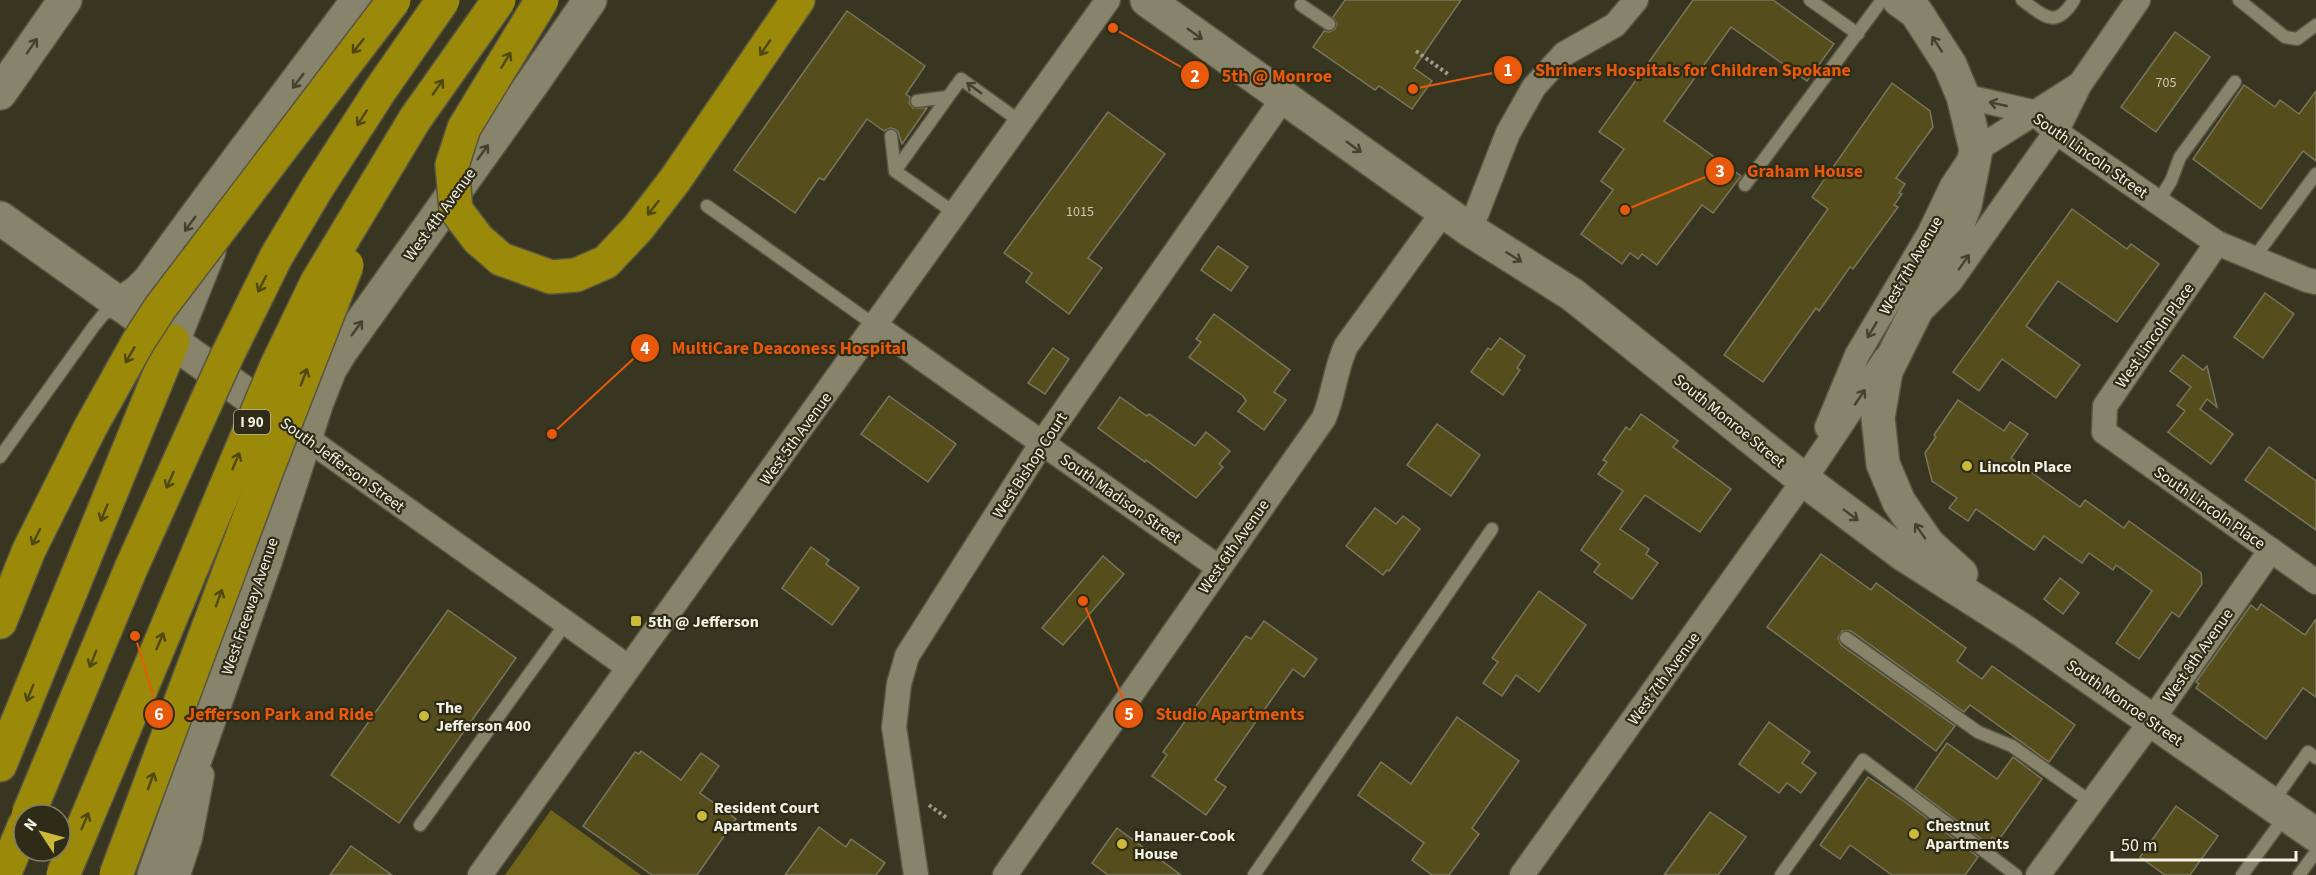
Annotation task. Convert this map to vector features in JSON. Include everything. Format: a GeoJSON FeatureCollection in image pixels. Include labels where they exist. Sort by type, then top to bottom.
{"type":"FeatureCollection","features":[{"type":"Feature","properties":{"kind":"highway"},"geometry":{"type":"LineString","coordinates":[[0,622],[29,550],[90,428],[138,342],[160,308],[394,0]]}},
{"type":"Feature","properties":{"kind":"highway"},"geometry":{"type":"LineString","coordinates":[[33,803],[132,566],[227,356],[276,256],[381,89],[443,0]]}},
{"type":"Feature","properties":{"kind":"highway","name":"I 90"},"geometry":{"type":"LineString","coordinates":[[63,875],[276,367],[317,282],[415,119],[499,0]]}},
{"type":"Feature","properties":{"kind":"highway"},"geometry":{"type":"LineString","coordinates":[[542,0],[464,128],[452,165],[456,210],[478,240],[501,259],[551,277],[576,275],[606,262],[638,228],[675,180],[798,0]]}},
{"type":"Feature","properties":{"kind":"highway"},"geometry":{"type":"LineString","coordinates":[[116,875],[267,470],[359,234],[415,119]]}},
{"type":"Feature","properties":{"kind":"highway"},"geometry":{"type":"LineString","coordinates":[[0,765],[173,341]]}},
{"type":"Feature","properties":{"kind":"highway"},"geometry":{"type":"LineString","coordinates":[[4,875],[12,855]]}},
{"type":"Feature","properties":{"kind":"street"},"geometry":{"type":"LineString","coordinates":[[0,93],[65,0]]}},
{"type":"Feature","properties":{"kind":"street"},"geometry":{"type":"LineString","coordinates":[[120,304],[144,287],[225,175],[251,144],[358,0]]}},
{"type":"Feature","properties":{"kind":"street","name":"West 4th Avenue"},"geometry":{"type":"LineString","coordinates":[[305,437],[324,384],[341,351],[590,0]]}},
{"type":"Feature","properties":{"kind":"street","name":"West 5th Avenue"},"geometry":{"type":"LineString","coordinates":[[480,875],[1108,0]]}},
{"type":"Feature","properties":{"kind":"street","name":"South Monroe Street"},"geometry":{"type":"LineString","coordinates":[[1147,0],[1470,230],[1573,295],[1804,480],[1903,554],[2022,630],[2316,835]]}},
{"type":"Feature","properties":{"kind":"street"},"geometry":{"type":"LineString","coordinates":[[1470,230],[1508,133],[1534,87],[1564,54],[1615,25],[1636,0]]}},
{"type":"Feature","properties":{"kind":"street"},"geometry":{"type":"LineString","coordinates":[[1899,0],[1916,12],[1950,65],[1963,96]]}},
{"type":"Feature","properties":{"kind":"street","name":"West 7th Avenue"},"geometry":{"type":"LineString","coordinates":[[1522,875],[1804,480],[1911,321],[1950,282],[2056,132],[2080,84],[2136,1]]}},
{"type":"Feature","properties":{"kind":"street","name":"West 7th Avenue"},"geometry":{"type":"LineString","coordinates":[[1804,480],[1857,355],[1929,234],[1952,186],[1976,150],[2080,84]]}},
{"type":"Feature","properties":{"kind":"street","name":"South Lincoln Street"},"geometry":{"type":"LineString","coordinates":[[1963,96],[2033,112],[2056,132],[2217,243],[2316,282]]}},
{"type":"Feature","properties":{"kind":"street","name":"West 7th Avenue"},"geometry":{"type":"LineString","coordinates":[[1963,96],[1976,150],[1965,205],[1953,237],[1886,371],[1878,418],[1883,464],[1899,502],[1928,543],[2022,630]]}},
{"type":"Feature","properties":{"kind":"street","name":"West Bishop Court"},"geometry":{"type":"LineString","coordinates":[[916,875],[894,727],[899,684],[907,656],[1042,443],[1284,97]]}},
{"type":"Feature","properties":{"kind":"street"},"geometry":{"type":"LineString","coordinates":[[173,341],[251,144]]}},
{"type":"Feature","properties":{"kind":"street","name":"West 6th Avenue"},"geometry":{"type":"LineString","coordinates":[[1005,875],[1324,418],[1331,402],[1336,367],[1346,346],[1444,211]]}},
{"type":"Feature","properties":{"kind":"street","name":"South Jefferson Street"},"geometry":{"type":"LineString","coordinates":[[0,218],[628,667]]}},
{"type":"Feature","properties":{"kind":"street","name":"West Lincoln Place"},"geometry":{"type":"LineString","coordinates":[[2104,432],[2105,406],[2217,243]]}},
{"type":"Feature","properties":{"kind":"street","name":"South Madison Street"},"geometry":{"type":"LineString","coordinates":[[876,326],[1218,567]]}},
{"type":"Feature","properties":{"kind":"street","name":"South Lincoln Place"},"geometry":{"type":"LineString","coordinates":[[2104,432],[2316,582]]}},
{"type":"Feature","properties":{"kind":"street","name":"West Freeway Avenue"},"geometry":{"type":"LineString","coordinates":[[154,875],[218,696],[305,437]]}},
{"type":"Feature","properties":{"kind":"street","name":"West 8th Avenue"},"geometry":{"type":"LineString","coordinates":[[2038,875],[2152,720],[2271,550]]}},
{"type":"Feature","properties":{"kind":"street"},"geometry":{"type":"LineString","coordinates":[[178,875],[190,838],[218,696]]}},
{"type":"Feature","properties":{"kind":"lane"},"geometry":{"type":"LineString","coordinates":[[1810,0],[1857,34]]}},
{"type":"Feature","properties":{"kind":"lane"},"geometry":{"type":"LineString","coordinates":[[1746,185],[1882,0]]}},
{"type":"Feature","properties":{"kind":"lane"},"geometry":{"type":"LineString","coordinates":[[2022,0],[2048,18],[2056,19],[2066,12],[2074,0]]}},
{"type":"Feature","properties":{"kind":"lane"},"geometry":{"type":"LineString","coordinates":[[2239,0],[2285,37],[2298,39],[2316,25]]}},
{"type":"Feature","properties":{"kind":"lane"},"geometry":{"type":"LineString","coordinates":[[1299,2],[1329,24]]}},
{"type":"Feature","properties":{"kind":"lane"},"geometry":{"type":"LineString","coordinates":[[895,171],[961,79],[1021,122]]}},
{"type":"Feature","properties":{"kind":"lane"},"geometry":{"type":"LineString","coordinates":[[2158,202],[2171,182],[2180,157],[2235,82]]}},
{"type":"Feature","properties":{"kind":"lane"},"geometry":{"type":"LineString","coordinates":[[916,101],[947,97]]}},
{"type":"Feature","properties":{"kind":"lane"},"geometry":{"type":"LineString","coordinates":[[891,136],[895,171],[956,214]]}},
{"type":"Feature","properties":{"kind":"lane"},"geometry":{"type":"LineString","coordinates":[[2254,258],[2316,174]]}},
{"type":"Feature","properties":{"kind":"lane"},"geometry":{"type":"LineString","coordinates":[[707,207],[876,326]]}},
{"type":"Feature","properties":{"kind":"lane"},"geometry":{"type":"LineString","coordinates":[[0,458],[93,326],[103,315],[120,304]]}},
{"type":"Feature","properties":{"kind":"lane"},"geometry":{"type":"LineString","coordinates":[[1254,875],[1492,529]]}},
{"type":"Feature","properties":{"kind":"lane"},"geometry":{"type":"LineString","coordinates":[[420,825],[566,623]]}},
{"type":"Feature","properties":{"kind":"lane"},"geometry":{"type":"LineString","coordinates":[[1846,638],[1978,732],[2012,746],[2091,802]]}},
{"type":"Feature","properties":{"kind":"lane"},"geometry":{"type":"LineString","coordinates":[[2242,875],[2308,752],[2316,758]]}},
{"type":"Feature","properties":{"kind":"lane"},"geometry":{"type":"LineString","coordinates":[[1782,875],[1863,760],[2016,875]]}},
{"type":"Feature","properties":{"kind":"lane"},"geometry":{"type":"LineString","coordinates":[[2299,875],[2316,852]]}},
{"type":"Feature","properties":{"kind":"path"},"geometry":{"type":"LineString","coordinates":[[1416,51],[1448,75]]}},
{"type":"Feature","properties":{"kind":"path"},"geometry":{"type":"LineString","coordinates":[[926,803],[948,819]]}},
{"type":"Feature","properties":{"kind":"shaded area"},"geometry":{"type":"Polygon","coordinates":[[[551,810],[641,875],[505,875],[551,810]]]}},
{"type":"Feature","properties":{"kind":"building"},"geometry":{"type":"Polygon","coordinates":[[[1345,0],[1461,0],[1414,68],[1432,81],[1412,109],[1379,86],[1375,90],[1313,47],[1324,31],[1329,32],[1335,29],[1337,24],[1333,17],[1345,0]]]}},
{"type":"Feature","properties":{"kind":"building"},"geometry":{"type":"Polygon","coordinates":[[[1693,0],[1773,0],[1834,44],[1807,81],[1731,27],[1664,121],[1741,176],[1713,213],[1702,205],[1657,265],[1642,254],[1638,259],[1630,253],[1622,264],[1581,234],[1613,190],[1601,181],[1624,149],[1599,132],[1693,0]]]}},
{"type":"Feature","properties":{"kind":"building"},"geometry":{"type":"Polygon","coordinates":[[[847,11],[925,66],[906,94],[910,97],[909,103],[913,108],[927,108],[902,144],[895,129],[890,128],[884,131],[867,119],[824,180],[819,178],[795,213],[734,170],[847,11]]]}},
{"type":"Feature","properties":{"kind":"building"},"geometry":{"type":"Polygon","coordinates":[[[2175,32],[2210,57],[2156,132],[2121,107],[2175,32]]]}},
{"type":"Feature","properties":{"kind":"building"},"geometry":{"type":"Polygon","coordinates":[[[1892,83],[1930,111],[1933,127],[1896,178],[1905,184],[1899,193],[1902,194],[1894,205],[1898,207],[1853,269],[1850,267],[1819,311],[1816,308],[1763,382],[1724,355],[1828,209],[1812,197],[1892,83]]]}},
{"type":"Feature","properties":{"kind":"building"},"geometry":{"type":"Polygon","coordinates":[[[2244,85],[2275,107],[2280,100],[2299,114],[2316,91],[2316,161],[2303,151],[2261,209],[2193,159],[2244,85]]]}},
{"type":"Feature","properties":{"kind":"building"},"geometry":{"type":"Polygon","coordinates":[[[1108,112],[1165,154],[1088,258],[1102,268],[1069,314],[1026,282],[1032,273],[1004,253],[1108,112]]]}},
{"type":"Feature","properties":{"kind":"building"},"geometry":{"type":"Polygon","coordinates":[[[2072,209],[2127,249],[2131,244],[2159,264],[2117,322],[2058,281],[2026,326],[2080,365],[2056,398],[2002,359],[1979,391],[1953,372],[2072,209]]]}},
{"type":"Feature","properties":{"kind":"building"},"geometry":{"type":"Polygon","coordinates":[[[1218,246],[1248,267],[1231,291],[1201,270],[1218,246]]]}},
{"type":"Feature","properties":{"kind":"building"},"geometry":{"type":"Polygon","coordinates":[[[2265,293],[2294,314],[2263,358],[2234,337],[2265,293]]]}},
{"type":"Feature","properties":{"kind":"building"},"geometry":{"type":"Polygon","coordinates":[[[1214,314],[1290,370],[1274,392],[1286,400],[1264,430],[1238,411],[1246,401],[1243,396],[1189,357],[1201,342],[1196,339],[1214,314]]]}},
{"type":"Feature","properties":{"kind":"building"},"geometry":{"type":"Polygon","coordinates":[[[1500,338],[1525,356],[1517,368],[1520,370],[1503,395],[1471,372],[1488,348],[1491,350],[1500,338]]]}},
{"type":"Feature","properties":{"kind":"building"},"geometry":{"type":"Polygon","coordinates":[[[1053,348],[1069,359],[1045,394],[1028,383],[1053,348]]]}},
{"type":"Feature","properties":{"kind":"building"},"geometry":{"type":"Polygon","coordinates":[[[2183,355],[2203,370],[2207,366],[2217,407],[2207,399],[2200,409],[2233,434],[2211,464],[2168,432],[2185,411],[2177,405],[2191,387],[2170,371],[2183,355]]]}},
{"type":"Feature","properties":{"kind":"building"},"geometry":{"type":"Polygon","coordinates":[[[889,396],[956,444],[928,482],[861,434],[889,396]]]}},
{"type":"Feature","properties":{"kind":"building"},"geometry":{"type":"Polygon","coordinates":[[[1120,397],[1195,446],[1206,432],[1230,451],[1219,464],[1223,467],[1196,498],[1146,460],[1145,462],[1098,428],[1120,397]]]}},
{"type":"Feature","properties":{"kind":"building"},"geometry":{"type":"Polygon","coordinates":[[[1958,400],[2004,431],[2010,422],[2028,434],[2011,458],[2080,507],[2085,500],[2124,528],[2129,521],[2201,573],[2202,584],[2179,617],[2172,612],[2139,659],[2116,643],[2152,591],[2116,565],[2113,570],[2089,553],[2082,563],[2044,536],[2034,550],[1976,509],[1968,521],[1949,508],[1957,498],[1932,481],[1925,453],[1936,437],[1934,435],[1958,400]]]}},
{"type":"Feature","properties":{"kind":"building"},"geometry":{"type":"Polygon","coordinates":[[[1641,414],[1678,441],[1673,447],[1731,489],[1700,532],[1645,495],[1620,529],[1649,549],[1646,554],[1658,563],[1632,599],[1594,572],[1600,564],[1581,550],[1623,491],[1598,474],[1607,462],[1603,460],[1626,427],[1630,430],[1641,414]]]}},
{"type":"Feature","properties":{"kind":"building"},"geometry":{"type":"Polygon","coordinates":[[[1437,424],[1480,455],[1451,496],[1407,465],[1437,424]]]}},
{"type":"Feature","properties":{"kind":"building"},"geometry":{"type":"Polygon","coordinates":[[[2269,447],[2316,481],[2316,530],[2245,480],[2269,447]]]}},
{"type":"Feature","properties":{"kind":"building"},"geometry":{"type":"Polygon","coordinates":[[[1375,508],[1396,524],[1403,516],[1420,529],[1389,571],[1387,570],[1383,575],[1346,546],[1375,508]]]}},
{"type":"Feature","properties":{"kind":"building"},"geometry":{"type":"Polygon","coordinates":[[[811,547],[829,560],[826,564],[859,588],[832,625],[782,588],[811,547]]]}},
{"type":"Feature","properties":{"kind":"building"},"geometry":{"type":"Polygon","coordinates":[[[1821,554],[1871,590],[1876,583],[1966,648],[1957,661],[1982,679],[1992,666],[2075,725],[2049,762],[1970,705],[1964,712],[1851,631],[1842,631],[1838,638],[1841,645],[1955,726],[1936,751],[1767,627],[1821,554]]]}},
{"type":"Feature","properties":{"kind":"building"},"geometry":{"type":"Polygon","coordinates":[[[1103,556],[1124,574],[1063,645],[1042,628],[1103,556]]]}},
{"type":"Feature","properties":{"kind":"building"},"geometry":{"type":"Polygon","coordinates":[[[2060,578],[2079,593],[2063,614],[2044,599],[2060,578]]]}},
{"type":"Feature","properties":{"kind":"building"},"geometry":{"type":"Polygon","coordinates":[[[1539,591],[1586,625],[1539,692],[1516,675],[1502,696],[1483,683],[1498,662],[1492,658],[1539,591]]]}},
{"type":"Feature","properties":{"kind":"building"},"geometry":{"type":"Polygon","coordinates":[[[2261,604],[2305,635],[2316,619],[2316,697],[2303,688],[2266,739],[2196,688],[2199,684],[2196,682],[2251,605],[2257,610],[2261,604]]]}},
{"type":"Feature","properties":{"kind":"building","name":"The Jefferson 400"},"geometry":{"type":"Polygon","coordinates":[[[448,610],[516,658],[399,823],[331,775],[448,610]]]}},
{"type":"Feature","properties":{"kind":"building"},"geometry":{"type":"Polygon","coordinates":[[[1264,621],[1317,659],[1304,677],[1293,669],[1215,780],[1226,787],[1206,815],[1152,776],[1167,755],[1163,752],[1246,636],[1251,639],[1264,621]]]}},
{"type":"Feature","properties":{"kind":"building"},"geometry":{"type":"Polygon","coordinates":[[[1457,717],[1519,761],[1472,828],[1479,834],[1449,875],[1432,875],[1412,860],[1424,843],[1358,795],[1381,762],[1411,784],[1457,717]]]}},
{"type":"Feature","properties":{"kind":"building"},"geometry":{"type":"Polygon","coordinates":[[[1769,722],[1810,752],[1802,763],[1816,773],[1801,793],[1787,783],[1779,793],[1739,764],[1769,722]]]}},
{"type":"Feature","properties":{"kind":"building"},"geometry":{"type":"Polygon","coordinates":[[[1947,743],[1997,779],[2013,757],[2042,779],[1998,841],[1992,837],[1988,844],[1915,789],[1947,743]]]}},
{"type":"Feature","properties":{"kind":"building","name":"Resident Court Apartments"},"geometry":{"type":"Polygon","coordinates":[[[641,751],[681,780],[701,753],[719,766],[700,793],[736,819],[697,875],[652,875],[583,826],[635,752],[639,754],[641,751]]]}},
{"type":"Feature","properties":{"kind":"building"},"geometry":{"type":"Polygon","coordinates":[[[1868,777],[1978,857],[1965,875],[1892,875],[1850,845],[1840,859],[1820,845],[1868,777]]]}},
{"type":"Feature","properties":{"kind":"building"},"geometry":{"type":"Polygon","coordinates":[[[2176,806],[2218,836],[2190,875],[2165,875],[2140,857],[2176,806]]]}},
{"type":"Feature","properties":{"kind":"building"},"geometry":{"type":"Polygon","coordinates":[[[1710,812],[1746,837],[1718,875],[1664,875],[1710,812]]]}},
{"type":"Feature","properties":{"kind":"building"},"geometry":{"type":"Polygon","coordinates":[[[819,827],[846,847],[851,839],[885,863],[876,875],[785,875],[819,827]]]}},
{"type":"Feature","properties":{"kind":"building","name":"Hanauer-Cook House"},"geometry":{"type":"Polygon","coordinates":[[[1117,828],[1181,875],[1108,875],[1092,863],[1117,828]]]}},
{"type":"Feature","properties":{"kind":"building"},"geometry":{"type":"Polygon","coordinates":[[[351,846],[392,875],[330,875],[351,846]]]}},
{"type":"Feature","properties":{"kind":"place","name":"5th @ Monroe"},"geometry":{"type":"Point","coordinates":[1113,28]}},
{"type":"Feature","properties":{"kind":"place","name":"Shriners Hospitals for Children Spokane"},"geometry":{"type":"Point","coordinates":[1413,89]}},
{"type":"Feature","properties":{"kind":"place","name":"Graham House"},"geometry":{"type":"Point","coordinates":[1625,210]}},
{"type":"Feature","properties":{"kind":"place","name":"MultiCare Deaconess Hospital"},"geometry":{"type":"Point","coordinates":[552,434]}},
{"type":"Feature","properties":{"kind":"place","name":"Lincoln Place"},"geometry":{"type":"Point","coordinates":[1967,466]}},
{"type":"Feature","properties":{"kind":"place","name":"Studio Apartments"},"geometry":{"type":"Point","coordinates":[1083,601]}},
{"type":"Feature","properties":{"kind":"place","name":"5th @ Jefferson"},"geometry":{"type":"Point","coordinates":[636,621]}},
{"type":"Feature","properties":{"kind":"place","name":"Jefferson Park and Ride"},"geometry":{"type":"Point","coordinates":[135,636]}},
{"type":"Feature","properties":{"kind":"place","name":"The Jefferson 400"},"geometry":{"type":"Point","coordinates":[424,716]}},
{"type":"Feature","properties":{"kind":"place","name":"Resident Court Apartments"},"geometry":{"type":"Point","coordinates":[702,816]}},
{"type":"Feature","properties":{"kind":"place","name":"Chestnut Apartments"},"geometry":{"type":"Point","coordinates":[1914,834]}},
{"type":"Feature","properties":{"kind":"place","name":"Hanauer-Cook House"},"geometry":{"type":"Point","coordinates":[1122,844]}}]}
